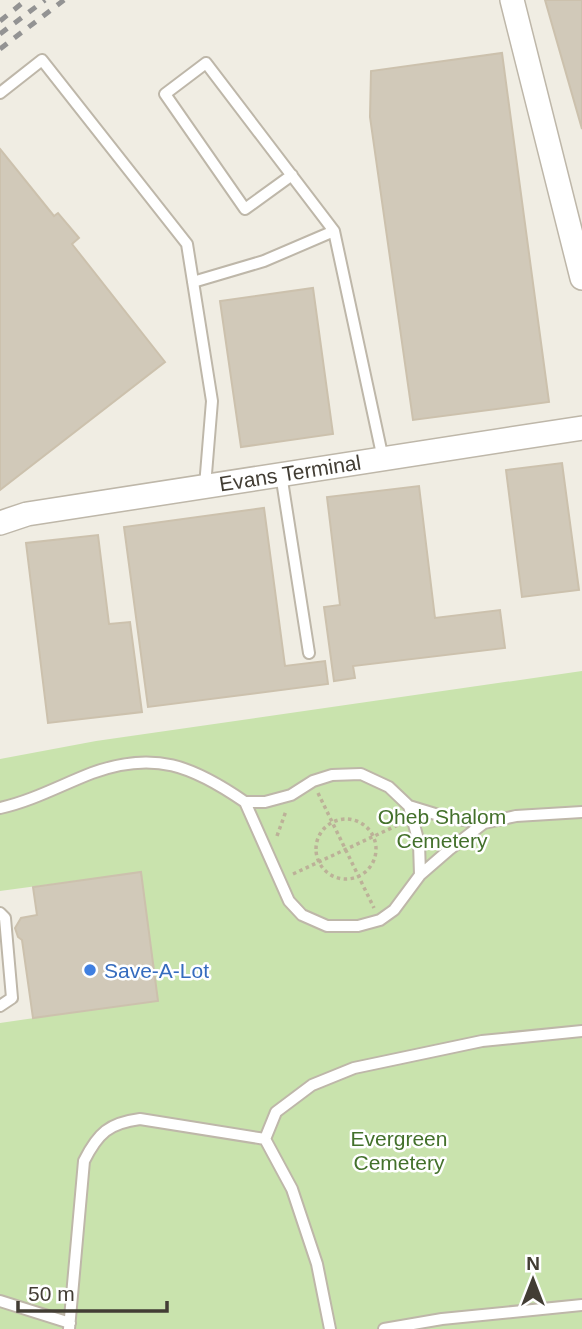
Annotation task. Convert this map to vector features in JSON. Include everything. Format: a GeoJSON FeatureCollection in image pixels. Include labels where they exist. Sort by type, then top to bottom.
{"type":"FeatureCollection","features":[{"type":"Feature","properties":{"kind":"street"},"geometry":{"type":"LineString","coordinates":[[512,0],[582,278]]}},
{"type":"Feature","properties":{"kind":"street","name":"Evans Terminal"},"geometry":{"type":"LineString","coordinates":[[0,523],[27,514],[582,428]]}},
{"type":"Feature","properties":{"kind":"lane"},"geometry":{"type":"LineString","coordinates":[[0,93],[42,60],[187,244],[212,401],[205,486]]}},
{"type":"Feature","properties":{"kind":"lane"},"geometry":{"type":"LineString","coordinates":[[292,175],[245,209],[165,94],[206,63],[292,175],[334,231],[383,459]]}},
{"type":"Feature","properties":{"kind":"lane"},"geometry":{"type":"LineString","coordinates":[[193,282],[264,261],[334,231]]}},
{"type":"Feature","properties":{"kind":"lane"},"geometry":{"type":"LineString","coordinates":[[281,474],[309,653]]}},
{"type":"Feature","properties":{"kind":"lane"},"geometry":{"type":"LineString","coordinates":[[0,808],[43,794],[95,772],[145,761],[183,767],[217,783],[245,802],[289,901],[302,915],[327,926],[358,926],[380,920],[394,911],[420,875],[484,823]]}},
{"type":"Feature","properties":{"kind":"lane"},"geometry":{"type":"LineString","coordinates":[[245,802],[265,802],[291,795],[313,781],[332,775],[361,774],[389,787],[412,811],[419,843],[420,875]]}},
{"type":"Feature","properties":{"kind":"lane"},"geometry":{"type":"LineString","coordinates":[[412,811],[484,823],[516,816],[582,812]]}},
{"type":"Feature","properties":{"kind":"lane"},"geometry":{"type":"LineString","coordinates":[[0,913],[5,918],[4,958],[12,998],[0,1006]]}},
{"type":"Feature","properties":{"kind":"lane"},"geometry":{"type":"LineString","coordinates":[[265,1139],[276,1112],[312,1085],[354,1068],[482,1041],[582,1031]]}},
{"type":"Feature","properties":{"kind":"lane"},"geometry":{"type":"LineString","coordinates":[[0,1301],[70,1326],[84,1161],[96,1138],[120,1122],[141,1119],[265,1139]]}},
{"type":"Feature","properties":{"kind":"lane"},"geometry":{"type":"LineString","coordinates":[[265,1139],[292,1189],[317,1264],[330,1329]]}},
{"type":"Feature","properties":{"kind":"lane"},"geometry":{"type":"LineString","coordinates":[[384,1329],[442,1319],[582,1305]]}},
{"type":"Feature","properties":{"kind":"path"},"geometry":{"type":"LineString","coordinates":[[313,781],[380,920]]}},
{"type":"Feature","properties":{"kind":"path"},"geometry":{"type":"LineString","coordinates":[[272,859],[291,795]]}},
{"type":"Feature","properties":{"kind":"path"},"geometry":{"type":"LineString","coordinates":[[278,881],[373,836],[412,811]]}},
{"type":"Feature","properties":{"kind":"path"},"geometry":{"type":"LineString","coordinates":[[343,818],[354,820],[365,826],[373,836],[376,858],[369,869],[359,877],[335,878],[325,872],[317,862],[317,839],[332,821],[343,818]]}},
{"type":"Feature","properties":{"kind":"green space"},"geometry":{"type":"Polygon","coordinates":[[[582,671],[582,1329],[0,1329],[0,1023],[158,1000],[141,872],[0,891],[0,759],[96,741],[582,671]]]}},
{"type":"Feature","properties":{"kind":"building"},"geometry":{"type":"Polygon","coordinates":[[[545,0],[582,0],[582,129],[545,0]]]}},
{"type":"Feature","properties":{"kind":"building"},"geometry":{"type":"Polygon","coordinates":[[[502,53],[549,402],[413,420],[370,117],[371,71],[502,53]]]}},
{"type":"Feature","properties":{"kind":"building"},"geometry":{"type":"Polygon","coordinates":[[[0,149],[54,216],[58,213],[79,238],[72,244],[165,362],[0,490],[0,149]]]}},
{"type":"Feature","properties":{"kind":"building"},"geometry":{"type":"Polygon","coordinates":[[[313,288],[333,434],[241,447],[220,301],[313,288]]]}},
{"type":"Feature","properties":{"kind":"building"},"geometry":{"type":"Polygon","coordinates":[[[562,463],[579,590],[522,597],[506,470],[562,463]]]}},
{"type":"Feature","properties":{"kind":"building"},"geometry":{"type":"Polygon","coordinates":[[[419,486],[435,618],[500,610],[505,648],[353,666],[355,678],[334,681],[324,607],[340,605],[327,497],[419,486]]]}},
{"type":"Feature","properties":{"kind":"building"},"geometry":{"type":"Polygon","coordinates":[[[264,508],[285,666],[325,661],[328,684],[148,707],[124,527],[264,508]]]}},
{"type":"Feature","properties":{"kind":"building"},"geometry":{"type":"Polygon","coordinates":[[[98,535],[109,624],[130,622],[142,712],[48,723],[26,543],[98,535]]]}},
{"type":"Feature","properties":{"kind":"building","name":"Save-A-Lot"},"geometry":{"type":"Polygon","coordinates":[[[141,872],[158,1001],[33,1018],[22,940],[15,928],[21,918],[37,915],[33,887],[141,872]]]}},
{"type":"Feature","properties":{"kind":"railway"},"geometry":{"type":"LineString","coordinates":[[0,21],[26,0]]}},
{"type":"Feature","properties":{"kind":"railway"},"geometry":{"type":"LineString","coordinates":[[0,34],[45,0]]}},
{"type":"Feature","properties":{"kind":"railway"},"geometry":{"type":"LineString","coordinates":[[0,49],[64,0]]}},
{"type":"Feature","properties":{"kind":"place","name":"Save-A-Lot"},"geometry":{"type":"Point","coordinates":[90,970]}},
{"type":"Feature","properties":{"kind":"park label","name":"Oheb Shalom Cemetery"},"geometry":{"type":"Point","coordinates":[442,828]}},
{"type":"Feature","properties":{"kind":"park label","name":"Evergreen Cemetery"},"geometry":{"type":"Point","coordinates":[399,1150]}}]}
